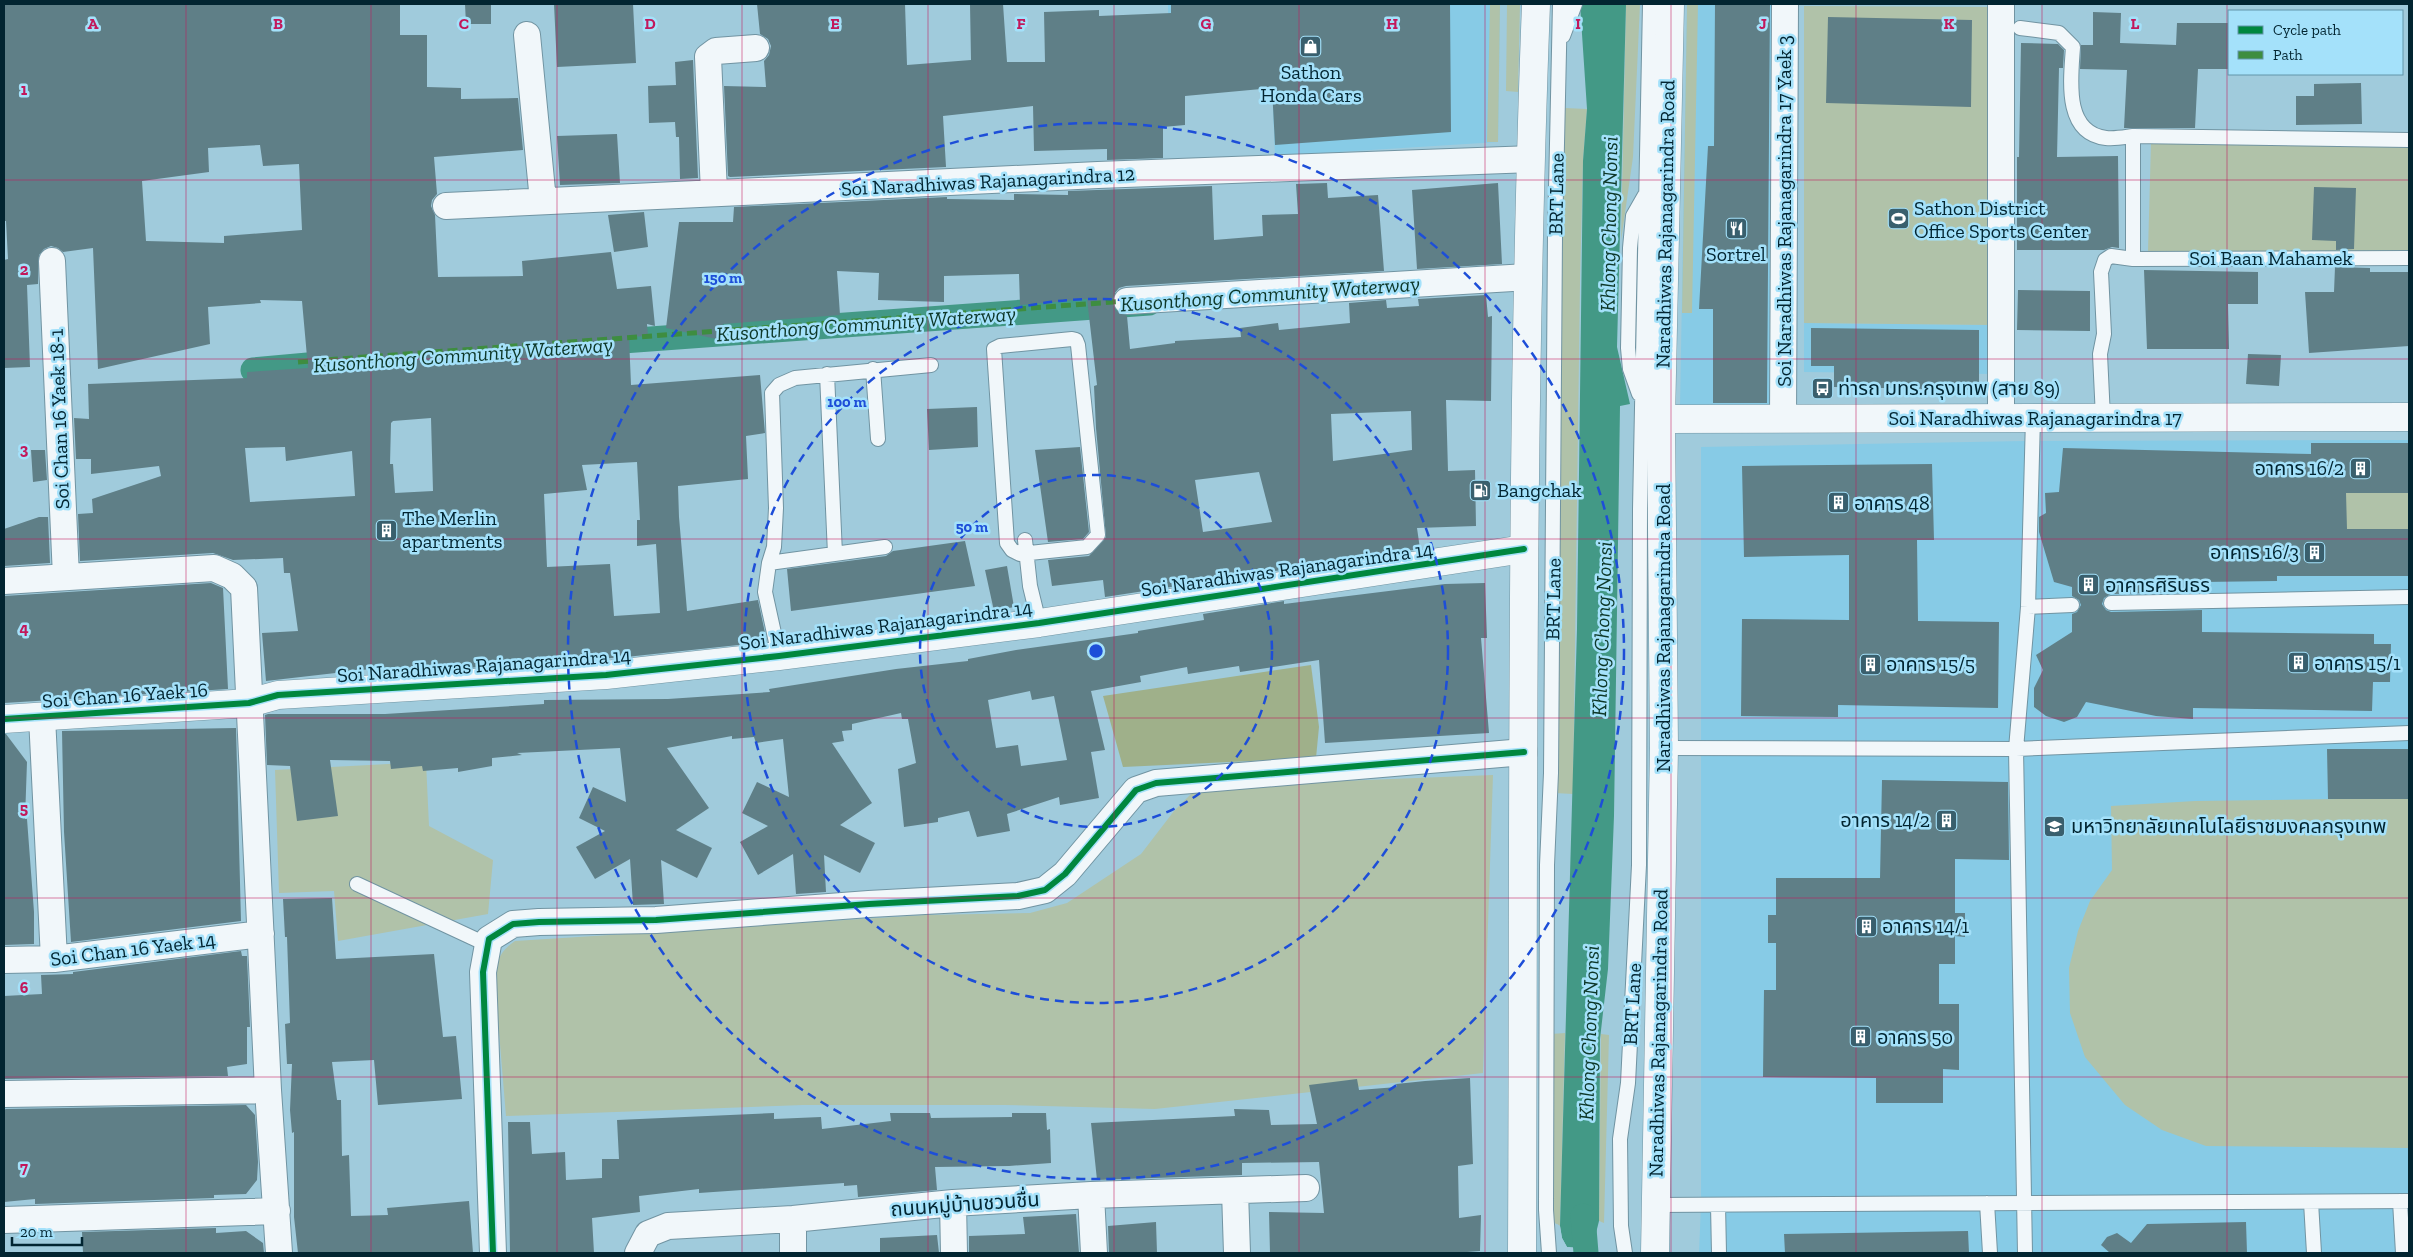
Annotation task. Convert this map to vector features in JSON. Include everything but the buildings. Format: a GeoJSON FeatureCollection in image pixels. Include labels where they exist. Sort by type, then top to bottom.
{"type":"FeatureCollection","features":[{"type":"Feature","properties":{"kind":"main road"},"geometry":{"type":"LineString","coordinates":[[1522,1253],[1524,549],[1530,159],[1536,4]]}},
{"type":"Feature","properties":{"kind":"main road","name":"Naradhiwas Rajanagarindra Road"},"geometry":{"type":"LineString","coordinates":[[1655,1253],[1664,748],[1652,411],[1670,4]]}},
{"type":"Feature","properties":{"kind":"main road","name":"Soi Naradhiwas Rajanagarindra 17"},"geometry":{"type":"LineString","coordinates":[[1652,411],[1783,419],[2409,417]]}},
{"type":"Feature","properties":{"kind":"main road","name":"Soi Naradhiwas Rajanagarindra 14"},"geometry":{"type":"LineString","coordinates":[[249,703],[278,695],[606,675],[779,656],[1039,623],[1524,549]]}},
{"type":"Feature","properties":{"kind":"main road","name":"Soi Chan 16 Yaek 16"},"geometry":{"type":"LineString","coordinates":[[4,719],[249,703]]}},
{"type":"Feature","properties":{"kind":"street","name":"Soi Naradhiwas Rajanagarindra 17 Yaek 3"},"geometry":{"type":"LineString","coordinates":[[1783,419],[1785,4]]}},
{"type":"Feature","properties":{"kind":"street"},"geometry":{"type":"LineString","coordinates":[[2001,4],[2001,418]]}},
{"type":"Feature","properties":{"kind":"street"},"geometry":{"type":"LineString","coordinates":[[527,35],[542,200]]}},
{"type":"Feature","properties":{"kind":"street"},"geometry":{"type":"LineString","coordinates":[[714,193],[708,57],[716,52],[756,48]]}},
{"type":"Feature","properties":{"kind":"street","name":"Soi Naradhiwas Rajanagarindra 12"},"geometry":{"type":"LineString","coordinates":[[446,206],[542,200],[1530,159]]}},
{"type":"Feature","properties":{"kind":"street","name":"Soi Chan 16 Yaek 18-1"},"geometry":{"type":"LineString","coordinates":[[52,261],[66,577]]}},
{"type":"Feature","properties":{"kind":"street"},"geometry":{"type":"LineString","coordinates":[[1127,301],[1528,277]]}},
{"type":"Feature","properties":{"kind":"street"},"geometry":{"type":"LineString","coordinates":[[4,580],[214,568],[232,576],[244,588],[268,1090],[279,1253]]}},
{"type":"Feature","properties":{"kind":"street"},"geometry":{"type":"LineString","coordinates":[[42,716],[54,959]]}},
{"type":"Feature","properties":{"kind":"street"},"geometry":{"type":"LineString","coordinates":[[493,1253],[483,981],[489,939],[513,924],[656,920],[869,904],[1018,896],[1045,890],[1065,874],[1136,790],[1156,783],[1524,752]]}},
{"type":"Feature","properties":{"kind":"street","name":"Soi Chan 16 Yaek 14"},"geometry":{"type":"LineString","coordinates":[[4,960],[54,959],[261,934]]}},
{"type":"Feature","properties":{"kind":"street"},"geometry":{"type":"LineString","coordinates":[[4,1094],[268,1090]]}},
{"type":"Feature","properties":{"kind":"street","name":"ถนนหมู่บ้านชวนชื่น"},"geometry":{"type":"LineString","coordinates":[[638,1253],[648,1234],[668,1226],[793,1219],[953,1203],[1091,1195],[1306,1188]]}},
{"type":"Feature","properties":{"kind":"street"},"geometry":{"type":"LineString","coordinates":[[1235,1191],[1237,1253]]}},
{"type":"Feature","properties":{"kind":"street"},"geometry":{"type":"LineString","coordinates":[[1091,1195],[1094,1253]]}},
{"type":"Feature","properties":{"kind":"street"},"geometry":{"type":"LineString","coordinates":[[953,1203],[954,1253]]}},
{"type":"Feature","properties":{"kind":"street"},"geometry":{"type":"LineString","coordinates":[[4,1220],[277,1211]]}},
{"type":"Feature","properties":{"kind":"street"},"geometry":{"type":"LineString","coordinates":[[793,1219],[793,1253]]}},
{"type":"Feature","properties":{"kind":"lane","name":"BRT Lane"},"geometry":{"type":"LineString","coordinates":[[1549,1253],[1546,1210],[1547,865],[1551,773],[1555,236],[1560,4]]}},
{"type":"Feature","properties":{"kind":"lane"},"geometry":{"type":"LineString","coordinates":[[1559,47],[1575,4]]}},
{"type":"Feature","properties":{"kind":"lane","name":"BRT Lane"},"geometry":{"type":"LineString","coordinates":[[1625,1253],[1620,1226],[1620,1139],[1628,1083],[1639,865],[1652,411],[1646,192],[1650,4]]}},
{"type":"Feature","properties":{"kind":"lane"},"geometry":{"type":"LineString","coordinates":[[2020,28],[2059,33],[2073,47],[2070,87],[2074,114],[2087,131],[2106,138],[2134,136],[2409,140]]}},
{"type":"Feature","properties":{"kind":"lane"},"geometry":{"type":"LineString","coordinates":[[2133,258],[2134,136]]}},
{"type":"Feature","properties":{"kind":"lane","name":"Soi Baan Mahamek"},"geometry":{"type":"LineString","coordinates":[[2103,418],[2100,354],[2104,334],[2101,272],[2105,260],[2111,256],[2133,258],[2409,258]]}},
{"type":"Feature","properties":{"kind":"lane"},"geometry":{"type":"LineString","coordinates":[[1076,340],[1098,535],[1087,548],[1026,555],[1015,552],[1007,543],[994,351],[1000,346],[1076,340]]}},
{"type":"Feature","properties":{"kind":"lane"},"geometry":{"type":"LineString","coordinates":[[779,656],[765,592],[769,563],[774,547],[776,508],[772,393],[779,384],[794,378],[931,365]]}},
{"type":"Feature","properties":{"kind":"lane"},"geometry":{"type":"LineString","coordinates":[[873,369],[878,439]]}},
{"type":"Feature","properties":{"kind":"lane"},"geometry":{"type":"LineString","coordinates":[[827,374],[835,554]]}},
{"type":"Feature","properties":{"kind":"lane"},"geometry":{"type":"LineString","coordinates":[[2025,1253],[2016,749],[2028,607],[2033,418]]}},
{"type":"Feature","properties":{"kind":"lane"},"geometry":{"type":"LineString","coordinates":[[1025,540],[1026,555],[1039,623]]}},
{"type":"Feature","properties":{"kind":"lane"},"geometry":{"type":"LineString","coordinates":[[769,563],[885,547]]}},
{"type":"Feature","properties":{"kind":"lane"},"geometry":{"type":"LineString","coordinates":[[2111,604],[2409,597]]}},
{"type":"Feature","properties":{"kind":"lane"},"geometry":{"type":"LineString","coordinates":[[2028,607],[2072,605]]}},
{"type":"Feature","properties":{"kind":"lane"},"geometry":{"type":"LineString","coordinates":[[1664,748],[2016,749],[2409,732]]}},
{"type":"Feature","properties":{"kind":"lane"},"geometry":{"type":"LineString","coordinates":[[357,884],[488,945]]}},
{"type":"Feature","properties":{"kind":"lane"},"geometry":{"type":"LineString","coordinates":[[1655,1205],[2405,1201],[2403,1253]]}},
{"type":"Feature","properties":{"kind":"lane"},"geometry":{"type":"LineString","coordinates":[[2311,1202],[2314,1253]]}},
{"type":"Feature","properties":{"kind":"lane"},"geometry":{"type":"LineString","coordinates":[[1987,1203],[1990,1253]]}},
{"type":"Feature","properties":{"kind":"lane"},"geometry":{"type":"LineString","coordinates":[[1718,1205],[1719,1253]]}},
{"type":"Feature","properties":{"kind":"shaded area","name":"Sathon Honda Cars"},"geometry":{"type":"Polygon","coordinates":[[[1168,4],[1500,4],[1498,142],[1275,156],[1272,88],[1169,81],[1168,4]]]}},
{"type":"Feature","properties":{"kind":"shaded area"},"geometry":{"type":"Polygon","coordinates":[[[1490,4],[1500,4],[1498,142],[1487,142],[1490,4]]]}},
{"type":"Feature","properties":{"kind":"shaded area"},"geometry":{"type":"Polygon","coordinates":[[[1507,4],[1520,4],[1518,92],[1506,91],[1507,4]]]}},
{"type":"Feature","properties":{"kind":"shaded area"},"geometry":{"type":"Polygon","coordinates":[[[1626,4],[1640,4],[1633,157],[1621,241],[1626,4]]]}},
{"type":"Feature","properties":{"kind":"shaded area"},"geometry":{"type":"Polygon","coordinates":[[[1687,4],[1790,4],[1791,410],[1680,409],[1687,4]]]}},
{"type":"Feature","properties":{"kind":"shaded area"},"geometry":{"type":"Polygon","coordinates":[[[1687,4],[1698,4],[1692,313],[1682,313],[1687,4]]]}},
{"type":"Feature","properties":{"kind":"shaded area","name":"Sathon District Office Sports Center"},"geometry":{"type":"Polygon","coordinates":[[[1804,6],[1994,7],[1992,325],[1804,323],[1804,6]]]}},
{"type":"Feature","properties":{"kind":"shaded area"},"geometry":{"type":"Polygon","coordinates":[[[1565,108],[1587,109],[1583,161],[1580,283],[1573,794],[1554,793],[1559,331],[1565,108]]]}},
{"type":"Feature","properties":{"kind":"shaded area"},"geometry":{"type":"Polygon","coordinates":[[[2151,143],[2409,146],[2409,252],[2148,251],[2151,143]]]}},
{"type":"Feature","properties":{"kind":"shaded area"},"geometry":{"type":"Polygon","coordinates":[[[1804,323],[1992,325],[1992,374],[1804,372],[1804,323]]]}},
{"type":"Feature","properties":{"kind":"shaded area","name":"มหาวิทยาลัยเทคโนโลยีราชมงคลกรุงเทพ"},"geometry":{"type":"Polygon","coordinates":[[[2409,440],[2409,1253],[1699,1253],[1701,1205],[1701,447],[2025,441],[2409,440]]]}},
{"type":"Feature","properties":{"kind":"shaded area"},"geometry":{"type":"Polygon","coordinates":[[[2341,474],[2409,481],[2409,537],[2345,540],[2341,474]]]}},
{"type":"Feature","properties":{"kind":"shaded area"},"geometry":{"type":"Polygon","coordinates":[[[1311,665],[1319,727],[1316,758],[1123,767],[1103,696],[1311,665]]]}},
{"type":"Feature","properties":{"kind":"shaded area"},"geometry":{"type":"Polygon","coordinates":[[[426,762],[429,826],[493,860],[488,914],[338,941],[334,891],[279,893],[275,770],[426,762]]]}},
{"type":"Feature","properties":{"kind":"shaded area"},"geometry":{"type":"Polygon","coordinates":[[[1493,775],[1483,1073],[1155,1109],[1005,1105],[803,1105],[506,1116],[495,977],[501,955],[515,941],[925,915],[1030,913],[1067,903],[1141,854],[1174,811],[1191,794],[1235,785],[1493,775]]]}},
{"type":"Feature","properties":{"kind":"shaded area"},"geometry":{"type":"Polygon","coordinates":[[[2409,798],[2409,1148],[2206,1146],[2162,1130],[2125,1105],[2085,1057],[2070,1013],[2069,968],[2078,931],[2090,901],[2112,870],[2111,806],[2195,801],[2409,798]]]}},
{"type":"Feature","properties":{"kind":"shaded area"},"geometry":{"type":"Polygon","coordinates":[[[1565,1033],[1560,1226],[1553,1222],[1551,1034],[1565,1033]]]}},
{"type":"Feature","properties":{"kind":"shaded area"},"geometry":{"type":"Polygon","coordinates":[[[1601,1034],[1609,1035],[1604,1223],[1599,1221],[1601,1034]]]}},
{"type":"Feature","properties":{"kind":"water"},"geometry":{"type":"Polygon","coordinates":[[[1580,4],[1626,4],[1617,347],[1630,404],[1620,406],[1614,816],[1608,969],[1600,1039],[1599,1226],[1594,1241],[1588,1248],[1567,1247],[1562,1238],[1560,1226],[1577,629],[1583,161],[1587,109],[1580,4]]]}},
{"type":"Feature","properties":{"kind":"pier"},"geometry":{"type":"Polygon","coordinates":[[[1599,1221],[1601,1222],[1601,1227],[1597,1242],[1589,1250],[1577,1252],[1565,1249],[1559,1239],[1557,1224],[1560,1226],[1562,1238],[1567,1247],[1578,1249],[1588,1248],[1594,1241],[1599,1221]]]}},
{"type":"Feature","properties":{"kind":"waterway","name":"Kusonthong Community Waterway"},"geometry":{"type":"LineString","coordinates":[[595,343],[1149,303]]}},
{"type":"Feature","properties":{"kind":"waterway","name":"Kusonthong Community Waterway"},"geometry":{"type":"LineString","coordinates":[[253,370],[341,362]]}},
{"type":"Feature","properties":{"kind":"waterway","name":"Khlong Chong Nonsi"},"geometry":{"type":"LineString","coordinates":[[1583,1216],[1586,1253]]}},
{"type":"Feature","properties":{"kind":"marked path"},"geometry":{"type":"LineString","coordinates":[[298,362],[1127,301]]}},
{"type":"Feature","properties":{"kind":"cycle path"},"geometry":{"type":"LineString","coordinates":[[4,719],[249,703],[278,695],[606,675],[779,656],[1039,623],[1524,549]]}},
{"type":"Feature","properties":{"kind":"cycle path"},"geometry":{"type":"LineString","coordinates":[[493,1253],[483,972],[489,939],[513,924],[656,920],[869,904],[1018,896],[1045,890],[1065,874],[1136,790],[1156,783],[1524,752]]}},
{"type":"Feature","properties":{"kind":"place","name":"Sathon Honda Cars"},"geometry":{"type":"Point","coordinates":[1311,46]}},
{"type":"Feature","properties":{"kind":"place","name":"Sathon District Office Sports Center"},"geometry":{"type":"Point","coordinates":[1898,219]}},
{"type":"Feature","properties":{"kind":"place","name":"Sortrel"},"geometry":{"type":"Point","coordinates":[1736,228]}},
{"type":"Feature","properties":{"kind":"place","name":"ท่ารถ มทร.กรุงเทพ (สาย 89)"},"geometry":{"type":"Point","coordinates":[1822,388]}},
{"type":"Feature","properties":{"kind":"place","name":"อาคาร 16/2"},"geometry":{"type":"Point","coordinates":[2360,468]}},
{"type":"Feature","properties":{"kind":"place","name":"Bangchak"},"geometry":{"type":"Point","coordinates":[1481,490]}},
{"type":"Feature","properties":{"kind":"place","name":"อาคาร 48"},"geometry":{"type":"Point","coordinates":[1838,503]}},
{"type":"Feature","properties":{"kind":"place","name":"The Merlin apartments"},"geometry":{"type":"Point","coordinates":[386,530]}},
{"type":"Feature","properties":{"kind":"place","name":"อาคาร 16/3"},"geometry":{"type":"Point","coordinates":[2315,552]}},
{"type":"Feature","properties":{"kind":"place","name":"อาคารศิรินธร"},"geometry":{"type":"Point","coordinates":[2089,585]}},
{"type":"Feature","properties":{"kind":"place","name":"อาคาร 15/1"},"geometry":{"type":"Point","coordinates":[2298,663]}},
{"type":"Feature","properties":{"kind":"place","name":"อาคาร 15/5"},"geometry":{"type":"Point","coordinates":[1870,664]}},
{"type":"Feature","properties":{"kind":"place","name":"อาคาร 14/2"},"geometry":{"type":"Point","coordinates":[1946,820]}},
{"type":"Feature","properties":{"kind":"place","name":"มหาวิทยาลัยเทคโนโลยีราชมงคลกรุงเทพ"},"geometry":{"type":"Point","coordinates":[2055,826]}},
{"type":"Feature","properties":{"kind":"place","name":"อาคาร 14/1"},"geometry":{"type":"Point","coordinates":[1866,926]}},
{"type":"Feature","properties":{"kind":"place","name":"อาคาร 50"},"geometry":{"type":"Point","coordinates":[1861,1037]}}]}
